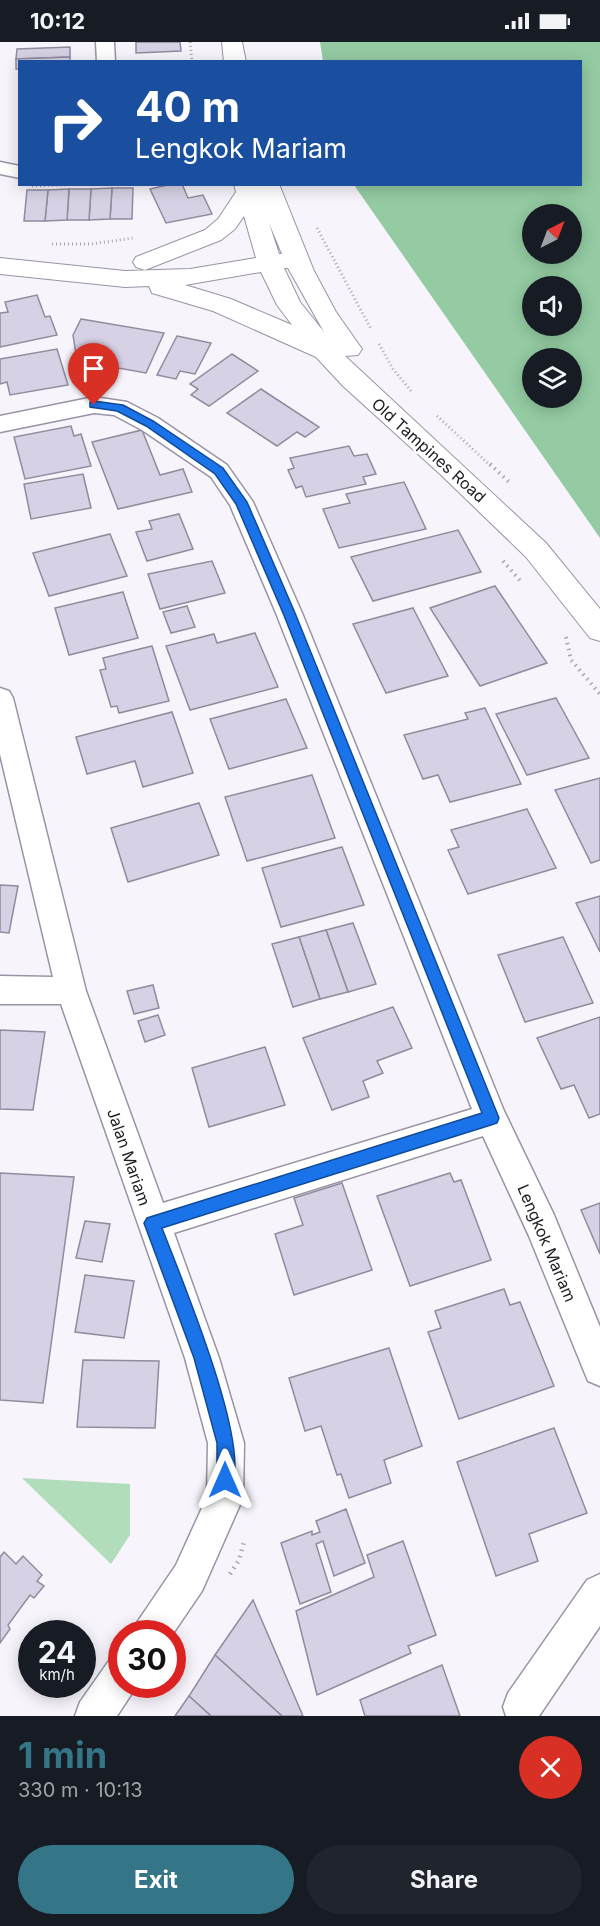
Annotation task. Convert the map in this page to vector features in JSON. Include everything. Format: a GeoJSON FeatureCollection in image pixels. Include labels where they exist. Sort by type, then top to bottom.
{"type":"FeatureCollection","features":[{"type":"Feature","properties":{"kind":"street"},"geometry":{"type":"LineString","coordinates":[[105,42],[106,60]]}},
{"type":"Feature","properties":{"kind":"street"},"geometry":{"type":"LineString","coordinates":[[214,42],[217,60]]}},
{"type":"Feature","properties":{"kind":"street"},"geometry":{"type":"LineString","coordinates":[[232,42],[235,60]]}},
{"type":"Feature","properties":{"kind":"street"},"geometry":{"type":"LineString","coordinates":[[0,168],[18,172]]}},
{"type":"Feature","properties":{"kind":"street"},"geometry":{"type":"LineString","coordinates":[[145,262],[213,236],[227,224],[253,187]]}},
{"type":"Feature","properties":{"kind":"street","name":"Old Tampines Road"},"geometry":{"type":"LineString","coordinates":[[253,187],[293,248],[336,333],[358,360],[556,544],[600,596]]}},
{"type":"Feature","properties":{"kind":"street","name":"Old Tampines Road"},"geometry":{"type":"LineString","coordinates":[[253,187],[266,254],[289,305],[326,352],[352,380],[450,467],[536,550],[600,630]]}},
{"type":"Feature","properties":{"kind":"street"},"geometry":{"type":"LineString","coordinates":[[125,279],[190,277],[293,248]]}},
{"type":"Feature","properties":{"kind":"street"},"geometry":{"type":"LineString","coordinates":[[0,252],[42,259],[145,262],[266,254]]}},
{"type":"Feature","properties":{"kind":"street"},"geometry":{"type":"LineString","coordinates":[[0,266],[125,279],[191,294],[243,312],[326,352]]}},
{"type":"Feature","properties":{"kind":"street","name":"Lengkok Mariam"},"geometry":{"type":"LineString","coordinates":[[0,424],[94,405],[119,408],[150,424],[219,471],[241,502],[289,613],[491,1118],[542,1227],[600,1369]]}},
{"type":"Feature","properties":{"kind":"street","name":"Jalan Mariam"},"geometry":{"type":"LineString","coordinates":[[0,698],[70,991],[202,1358],[226,1443],[225,1498],[189,1578],[160,1620]]}},
{"type":"Feature","properties":{"kind":"street"},"geometry":{"type":"LineString","coordinates":[[0,990],[70,991]]}},
{"type":"Feature","properties":{"kind":"street"},"geometry":{"type":"LineString","coordinates":[[152,1223],[491,1118]]}},
{"type":"Feature","properties":{"kind":"street"},"geometry":{"type":"LineString","coordinates":[[522,1707],[600,1593]]}},
{"type":"Feature","properties":{"kind":"street"},"geometry":{"type":"LineString","coordinates":[[94,1716],[108,1696]]}},
{"type":"Feature","properties":{"kind":"path"},"geometry":{"type":"LineString","coordinates":[[190,42],[192,60]]}},
{"type":"Feature","properties":{"kind":"path"},"geometry":{"type":"LineString","coordinates":[[38,186],[60,186]]}},
{"type":"Feature","properties":{"kind":"path"},"geometry":{"type":"LineString","coordinates":[[317,227],[372,330]]}},
{"type":"Feature","properties":{"kind":"path"},"geometry":{"type":"LineString","coordinates":[[46,244],[91,244],[135,238]]}},
{"type":"Feature","properties":{"kind":"path"},"geometry":{"type":"LineString","coordinates":[[377,340],[393,369],[420,400]]}},
{"type":"Feature","properties":{"kind":"path"},"geometry":{"type":"LineString","coordinates":[[429,408],[515,489]]}},
{"type":"Feature","properties":{"kind":"path"},"geometry":{"type":"LineString","coordinates":[[500,557],[529,591]]}},
{"type":"Feature","properties":{"kind":"path"},"geometry":{"type":"LineString","coordinates":[[566,633],[571,660],[600,694]]}},
{"type":"Feature","properties":{"kind":"green space"},"geometry":{"type":"Polygon","coordinates":[[[320,42],[600,42],[600,538],[355,186],[582,186],[582,60],[323,60],[320,42]]]}},
{"type":"Feature","properties":{"kind":"green space"},"geometry":{"type":"Polygon","coordinates":[[[22,1478],[130,1484],[130,1535],[111,1564],[22,1478]]]}},
{"type":"Feature","properties":{"kind":"building"},"geometry":{"type":"Polygon","coordinates":[[[136,42],[180,42],[181,51],[136,53],[136,42]]]}},
{"type":"Feature","properties":{"kind":"building"},"geometry":{"type":"Polygon","coordinates":[[[70,47],[70,57],[16,59],[17,49],[70,47]]]}},
{"type":"Feature","properties":{"kind":"building"},"geometry":{"type":"Polygon","coordinates":[[[70,57],[70,60],[18,60],[18,69],[16,69],[16,59],[70,57]]]}},
{"type":"Feature","properties":{"kind":"building"},"geometry":{"type":"Polygon","coordinates":[[[183,186],[188,198],[203,195],[212,214],[166,223],[150,189],[183,186]]]}},
{"type":"Feature","properties":{"kind":"building"},"geometry":{"type":"Polygon","coordinates":[[[112,188],[133,188],[132,219],[110,219],[112,188]]]}},
{"type":"Feature","properties":{"kind":"building"},"geometry":{"type":"Polygon","coordinates":[[[112,188],[110,219],[89,220],[91,189],[112,188]]]}},
{"type":"Feature","properties":{"kind":"building"},"geometry":{"type":"Polygon","coordinates":[[[69,189],[91,189],[89,220],[67,220],[69,189]]]}},
{"type":"Feature","properties":{"kind":"building"},"geometry":{"type":"Polygon","coordinates":[[[69,189],[67,220],[45,221],[48,190],[69,189]]]}},
{"type":"Feature","properties":{"kind":"building"},"geometry":{"type":"Polygon","coordinates":[[[27,190],[48,190],[45,221],[24,221],[27,190]]]}},
{"type":"Feature","properties":{"kind":"building"},"geometry":{"type":"Polygon","coordinates":[[[37,295],[45,317],[50,316],[57,335],[0,347],[0,313],[8,312],[5,302],[37,295]]]}},
{"type":"Feature","properties":{"kind":"building"},"geometry":{"type":"Polygon","coordinates":[[[81,319],[164,333],[146,373],[101,365],[105,358],[76,354],[73,335],[81,319]]]}},
{"type":"Feature","properties":{"kind":"building"},"geometry":{"type":"Polygon","coordinates":[[[177,336],[211,343],[195,374],[180,371],[176,379],[157,375],[177,336]]]}},
{"type":"Feature","properties":{"kind":"building"},"geometry":{"type":"Polygon","coordinates":[[[57,349],[68,385],[10,395],[7,382],[0,384],[0,359],[57,349]]]}},
{"type":"Feature","properties":{"kind":"building"},"geometry":{"type":"Polygon","coordinates":[[[232,354],[258,371],[209,406],[191,395],[198,389],[190,384],[232,354]]]}},
{"type":"Feature","properties":{"kind":"building"},"geometry":{"type":"Polygon","coordinates":[[[261,389],[319,427],[305,437],[297,432],[277,446],[227,413],[261,389]]]}},
{"type":"Feature","properties":{"kind":"building"},"geometry":{"type":"Polygon","coordinates":[[[71,426],[74,436],[81,434],[91,466],[25,479],[14,437],[71,426]]]}},
{"type":"Feature","properties":{"kind":"building"},"geometry":{"type":"Polygon","coordinates":[[[142,430],[160,475],[183,469],[192,492],[118,509],[92,442],[142,430]]]}},
{"type":"Feature","properties":{"kind":"building"},"geometry":{"type":"Polygon","coordinates":[[[349,446],[354,456],[367,454],[376,474],[363,477],[366,484],[306,497],[302,486],[296,488],[288,470],[294,468],[290,458],[349,446]]]}},
{"type":"Feature","properties":{"kind":"building"},"geometry":{"type":"Polygon","coordinates":[[[83,474],[91,508],[31,519],[24,484],[83,474]]]}},
{"type":"Feature","properties":{"kind":"building"},"geometry":{"type":"Polygon","coordinates":[[[404,482],[426,529],[339,548],[323,509],[350,503],[346,494],[404,482]]]}},
{"type":"Feature","properties":{"kind":"building"},"geometry":{"type":"Polygon","coordinates":[[[179,514],[193,549],[147,561],[136,532],[152,529],[149,521],[179,514]]]}},
{"type":"Feature","properties":{"kind":"building"},"geometry":{"type":"Polygon","coordinates":[[[458,530],[481,572],[373,601],[351,557],[458,530]]]}},
{"type":"Feature","properties":{"kind":"building"},"geometry":{"type":"Polygon","coordinates":[[[110,534],[127,576],[49,596],[33,553],[110,534]]]}},
{"type":"Feature","properties":{"kind":"building"},"geometry":{"type":"Polygon","coordinates":[[[212,561],[225,593],[160,609],[148,574],[212,561]]]}},
{"type":"Feature","properties":{"kind":"building"},"geometry":{"type":"Polygon","coordinates":[[[495,586],[547,663],[480,686],[430,608],[495,586]]]}},
{"type":"Feature","properties":{"kind":"building"},"geometry":{"type":"Polygon","coordinates":[[[123,592],[138,638],[69,655],[55,608],[123,592]]]}},
{"type":"Feature","properties":{"kind":"building"},"geometry":{"type":"Polygon","coordinates":[[[187,606],[195,627],[171,633],[163,612],[187,606]]]}},
{"type":"Feature","properties":{"kind":"building"},"geometry":{"type":"Polygon","coordinates":[[[413,608],[448,676],[386,693],[353,624],[413,608]]]}},
{"type":"Feature","properties":{"kind":"building"},"geometry":{"type":"Polygon","coordinates":[[[255,633],[278,687],[190,710],[166,646],[214,634],[217,643],[255,633]]]}},
{"type":"Feature","properties":{"kind":"building"},"geometry":{"type":"Polygon","coordinates":[[[152,646],[169,701],[119,713],[117,706],[111,707],[100,670],[106,669],[103,658],[152,646]]]}},
{"type":"Feature","properties":{"kind":"building"},"geometry":{"type":"Polygon","coordinates":[[[556,698],[589,758],[527,775],[496,714],[556,698]]]}},
{"type":"Feature","properties":{"kind":"building"},"geometry":{"type":"Polygon","coordinates":[[[286,699],[307,748],[229,769],[210,719],[286,699]]]}},
{"type":"Feature","properties":{"kind":"building"},"geometry":{"type":"Polygon","coordinates":[[[485,708],[521,784],[450,802],[438,775],[423,779],[404,735],[468,719],[465,713],[485,708]]]}},
{"type":"Feature","properties":{"kind":"building"},"geometry":{"type":"Polygon","coordinates":[[[172,712],[193,773],[143,787],[135,761],[87,774],[76,737],[172,712]]]}},
{"type":"Feature","properties":{"kind":"building"},"geometry":{"type":"Polygon","coordinates":[[[312,775],[335,838],[247,861],[225,797],[312,775]]]}},
{"type":"Feature","properties":{"kind":"building"},"geometry":{"type":"Polygon","coordinates":[[[600,778],[600,860],[591,863],[555,790],[600,778]]]}},
{"type":"Feature","properties":{"kind":"building"},"geometry":{"type":"Polygon","coordinates":[[[199,803],[219,855],[128,882],[111,828],[199,803]]]}},
{"type":"Feature","properties":{"kind":"building"},"geometry":{"type":"Polygon","coordinates":[[[527,809],[556,868],[468,894],[448,850],[459,847],[451,830],[527,809]]]}},
{"type":"Feature","properties":{"kind":"building"},"geometry":{"type":"Polygon","coordinates":[[[342,847],[364,905],[281,927],[262,868],[342,847]]]}},
{"type":"Feature","properties":{"kind":"building"},"geometry":{"type":"Polygon","coordinates":[[[0,885],[18,886],[9,933],[0,932],[0,885]]]}},
{"type":"Feature","properties":{"kind":"building"},"geometry":{"type":"Polygon","coordinates":[[[600,896],[600,952],[576,903],[600,896]]]}},
{"type":"Feature","properties":{"kind":"building"},"geometry":{"type":"Polygon","coordinates":[[[353,923],[376,984],[348,992],[326,930],[353,923]]]}},
{"type":"Feature","properties":{"kind":"building"},"geometry":{"type":"Polygon","coordinates":[[[326,930],[348,992],[320,999],[299,937],[326,930]]]}},
{"type":"Feature","properties":{"kind":"building"},"geometry":{"type":"Polygon","coordinates":[[[299,937],[320,999],[293,1007],[272,944],[299,937]]]}},
{"type":"Feature","properties":{"kind":"building"},"geometry":{"type":"Polygon","coordinates":[[[563,937],[593,1003],[525,1022],[498,955],[563,937]]]}},
{"type":"Feature","properties":{"kind":"building"},"geometry":{"type":"Polygon","coordinates":[[[153,985],[159,1008],[134,1014],[127,991],[153,985]]]}},
{"type":"Feature","properties":{"kind":"building"},"geometry":{"type":"Polygon","coordinates":[[[393,1007],[412,1048],[377,1061],[383,1073],[363,1081],[369,1097],[332,1110],[303,1038],[393,1007]]]}},
{"type":"Feature","properties":{"kind":"building"},"geometry":{"type":"Polygon","coordinates":[[[158,1015],[165,1035],[145,1042],[138,1021],[158,1015]]]}},
{"type":"Feature","properties":{"kind":"building"},"geometry":{"type":"Polygon","coordinates":[[[600,1017],[600,1114],[589,1118],[574,1085],[561,1089],[537,1038],[600,1017]]]}},
{"type":"Feature","properties":{"kind":"building"},"geometry":{"type":"Polygon","coordinates":[[[0,1030],[45,1032],[33,1110],[0,1109],[0,1030]]]}},
{"type":"Feature","properties":{"kind":"building"},"geometry":{"type":"Polygon","coordinates":[[[265,1047],[285,1105],[209,1127],[192,1068],[265,1047]]]}},
{"type":"Feature","properties":{"kind":"building"},"geometry":{"type":"Polygon","coordinates":[[[0,1173],[74,1177],[43,1403],[0,1400],[0,1173]]]}},
{"type":"Feature","properties":{"kind":"building"},"geometry":{"type":"Polygon","coordinates":[[[450,1173],[454,1182],[461,1180],[491,1260],[410,1286],[377,1196],[450,1173]]]}},
{"type":"Feature","properties":{"kind":"building"},"geometry":{"type":"Polygon","coordinates":[[[342,1183],[372,1270],[294,1295],[275,1234],[303,1225],[294,1198],[342,1183]]]}},
{"type":"Feature","properties":{"kind":"building"},"geometry":{"type":"Polygon","coordinates":[[[600,1203],[600,1254],[581,1210],[600,1203]]]}},
{"type":"Feature","properties":{"kind":"building"},"geometry":{"type":"Polygon","coordinates":[[[85,1221],[110,1224],[102,1262],[76,1258],[85,1221]]]}},
{"type":"Feature","properties":{"kind":"building"},"geometry":{"type":"Polygon","coordinates":[[[85,1275],[134,1281],[124,1338],[75,1332],[85,1275]]]}},
{"type":"Feature","properties":{"kind":"building"},"geometry":{"type":"Polygon","coordinates":[[[504,1289],[510,1305],[520,1302],[554,1386],[459,1419],[428,1332],[441,1328],[435,1311],[504,1289]]]}},
{"type":"Feature","properties":{"kind":"building"},"geometry":{"type":"Polygon","coordinates":[[[389,1348],[422,1446],[384,1460],[391,1483],[349,1498],[341,1474],[337,1475],[321,1426],[305,1431],[289,1378],[389,1348]]]}},
{"type":"Feature","properties":{"kind":"building"},"geometry":{"type":"Polygon","coordinates":[[[83,1360],[159,1361],[155,1428],[77,1427],[83,1360]]]}},
{"type":"Feature","properties":{"kind":"building"},"geometry":{"type":"Polygon","coordinates":[[[554,1428],[587,1513],[529,1534],[538,1561],[496,1576],[457,1462],[554,1428]]]}},
{"type":"Feature","properties":{"kind":"building"},"geometry":{"type":"Polygon","coordinates":[[[346,1509],[365,1563],[334,1576],[323,1541],[316,1544],[331,1592],[300,1604],[281,1543],[312,1531],[312,1535],[320,1532],[316,1521],[346,1509]]]}},
{"type":"Feature","properties":{"kind":"building"},"geometry":{"type":"Polygon","coordinates":[[[403,1541],[436,1635],[408,1646],[411,1653],[317,1695],[296,1611],[374,1577],[367,1555],[403,1541]]]}},
{"type":"Feature","properties":{"kind":"building"},"geometry":{"type":"Polygon","coordinates":[[[4,1552],[16,1564],[23,1556],[42,1575],[37,1581],[44,1586],[34,1598],[30,1595],[8,1625],[10,1629],[0,1643],[0,1557],[4,1552]]]}},
{"type":"Feature","properties":{"kind":"building"},"geometry":{"type":"Polygon","coordinates":[[[253,1600],[303,1716],[282,1716],[215,1655],[253,1600]]]}},
{"type":"Feature","properties":{"kind":"building"},"geometry":{"type":"Polygon","coordinates":[[[215,1655],[282,1716],[211,1716],[189,1696],[215,1655]]]}},
{"type":"Feature","properties":{"kind":"building"},"geometry":{"type":"Polygon","coordinates":[[[442,1665],[460,1716],[365,1716],[360,1700],[442,1665]]]}},
{"type":"Feature","properties":{"kind":"building"},"geometry":{"type":"Polygon","coordinates":[[[189,1696],[211,1716],[175,1716],[189,1696]]]}},
{"type":"Feature","properties":{"kind":"route"},"geometry":{"type":"LineString","coordinates":[[94,405],[119,408],[150,424],[219,471],[241,502],[289,613],[491,1118],[152,1223],[202,1358],[226,1443],[225,1480]]}}]}
